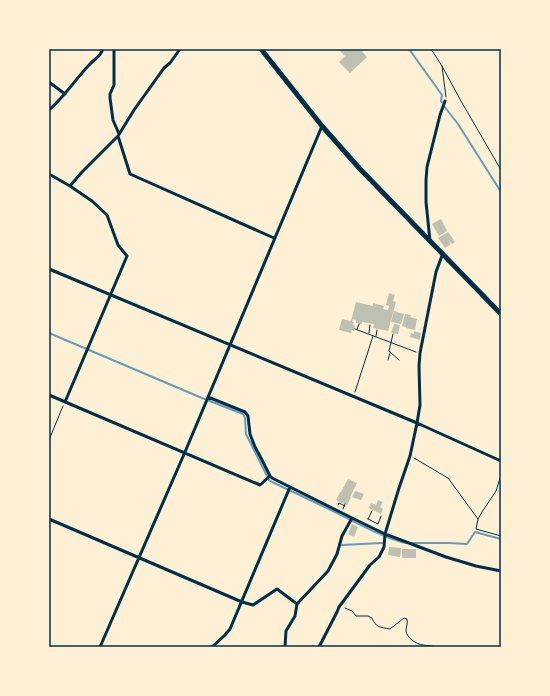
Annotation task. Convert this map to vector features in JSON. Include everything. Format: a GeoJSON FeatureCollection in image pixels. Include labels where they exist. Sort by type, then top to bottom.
{"type":"FeatureCollection","features":[{"type":"Feature","properties":{"kind":"highway"},"geometry":{"type":"LineString","coordinates":[[261,49],[322,126],[360,169],[501,314]]}},
{"type":"Feature","properties":{"kind":"street"},"geometry":{"type":"LineString","coordinates":[[49,110],[65,94],[90,64],[101,55],[103,49]]}},
{"type":"Feature","properties":{"kind":"street"},"geometry":{"type":"LineString","coordinates":[[114,49],[114,85],[110,98],[113,120],[130,174],[274,238]]}},
{"type":"Feature","properties":{"kind":"street"},"geometry":{"type":"LineString","coordinates":[[70,186],[118,135],[164,68],[180,49]]}},
{"type":"Feature","properties":{"kind":"street"},"geometry":{"type":"LineString","coordinates":[[49,82],[65,94]]}},
{"type":"Feature","properties":{"kind":"street"},"geometry":{"type":"LineString","coordinates":[[430,241],[426,202],[427,166],[440,114],[445,102]]}},
{"type":"Feature","properties":{"kind":"street"},"geometry":{"type":"LineString","coordinates":[[100,647],[185,452],[322,126]]}},
{"type":"Feature","properties":{"kind":"street"},"geometry":{"type":"LineString","coordinates":[[49,174],[92,201],[107,215],[118,245],[127,256],[65,402]]}},
{"type":"Feature","properties":{"kind":"street"},"geometry":{"type":"LineString","coordinates":[[319,647],[342,602],[370,565],[379,557],[384,547],[385,534],[410,456],[417,423],[420,405],[420,354],[436,272],[442,253]]}},
{"type":"Feature","properties":{"kind":"street"},"geometry":{"type":"LineString","coordinates":[[49,269],[417,423],[501,461]]}},
{"type":"Feature","properties":{"kind":"street"},"geometry":{"type":"LineString","coordinates":[[49,395],[260,484],[270,476]]}},
{"type":"Feature","properties":{"kind":"street"},"geometry":{"type":"LineString","coordinates":[[208,397],[245,412],[248,416],[250,434],[255,447],[270,476],[385,534],[446,557],[476,566],[501,571]]}},
{"type":"Feature","properties":{"kind":"street"},"geometry":{"type":"LineString","coordinates":[[212,647],[230,629],[290,487]]}},
{"type":"Feature","properties":{"kind":"street"},"geometry":{"type":"LineString","coordinates":[[284,647],[286,631],[295,616],[297,604],[328,571],[337,554],[342,536],[352,518]]}},
{"type":"Feature","properties":{"kind":"street"},"geometry":{"type":"LineString","coordinates":[[49,519],[242,602],[253,605],[277,589],[297,604]]}},
{"type":"Feature","properties":{"kind":"path"},"geometry":{"type":"LineString","coordinates":[[431,49],[501,170]]}},
{"type":"Feature","properties":{"kind":"path"},"geometry":{"type":"LineString","coordinates":[[442,66],[446,95],[445,102]]}},
{"type":"Feature","properties":{"kind":"path"},"geometry":{"type":"LineString","coordinates":[[359,324],[356,329],[418,352]]}},
{"type":"Feature","properties":{"kind":"path"},"geometry":{"type":"LineString","coordinates":[[368,333],[370,325]]}},
{"type":"Feature","properties":{"kind":"path"},"geometry":{"type":"LineString","coordinates":[[376,336],[378,330]]}},
{"type":"Feature","properties":{"kind":"path"},"geometry":{"type":"LineString","coordinates":[[388,360],[393,334]]}},
{"type":"Feature","properties":{"kind":"path"},"geometry":{"type":"LineString","coordinates":[[353,397],[374,336]]}},
{"type":"Feature","properties":{"kind":"path"},"geometry":{"type":"LineString","coordinates":[[390,352],[399,360]]}},
{"type":"Feature","properties":{"kind":"path"},"geometry":{"type":"LineString","coordinates":[[49,440],[65,402]]}},
{"type":"Feature","properties":{"kind":"path"},"geometry":{"type":"LineString","coordinates":[[410,456],[448,478],[478,519]]}},
{"type":"Feature","properties":{"kind":"path"},"geometry":{"type":"LineString","coordinates":[[501,476],[496,492],[478,519],[476,529],[501,536]]}},
{"type":"Feature","properties":{"kind":"path"},"geometry":{"type":"LineString","coordinates":[[339,503],[345,505],[344,508]]}},
{"type":"Feature","properties":{"kind":"path"},"geometry":{"type":"LineString","coordinates":[[372,511],[367,520],[379,524],[381,516]]}},
{"type":"Feature","properties":{"kind":"path"},"geometry":{"type":"LineString","coordinates":[[344,607],[352,611],[356,616],[368,616],[372,618],[377,626],[390,629],[404,618],[408,621],[406,630],[409,638],[422,645],[431,645],[435,647]]}},
{"type":"Feature","properties":{"kind":"building"},"geometry":{"type":"Polygon","coordinates":[[[338,49],[360,49],[367,57],[350,73],[339,62],[345,56],[338,49]]]}},
{"type":"Feature","properties":{"kind":"building"},"geometry":{"type":"Polygon","coordinates":[[[441,219],[447,231],[439,236],[432,224],[441,219]]]}},
{"type":"Feature","properties":{"kind":"building"},"geometry":{"type":"Polygon","coordinates":[[[448,232],[455,242],[452,244],[448,239],[451,244],[445,248],[438,238],[448,232]]]}},
{"type":"Feature","properties":{"kind":"building"},"geometry":{"type":"Polygon","coordinates":[[[389,293],[395,295],[393,301],[396,302],[388,331],[373,328],[374,324],[362,322],[362,324],[356,323],[356,320],[353,319],[352,322],[354,322],[353,325],[355,326],[354,331],[352,330],[351,333],[339,330],[342,319],[351,321],[356,302],[373,306],[373,303],[384,306],[383,309],[388,310],[389,306],[386,305],[389,293]]]}},
{"type":"Feature","properties":{"kind":"building"},"geometry":{"type":"Polygon","coordinates":[[[394,311],[404,314],[401,324],[391,322],[394,311]]]}},
{"type":"Feature","properties":{"kind":"building"},"geometry":{"type":"Polygon","coordinates":[[[405,314],[411,315],[410,317],[417,319],[415,330],[402,326],[405,314]]]}},
{"type":"Feature","properties":{"kind":"building"},"geometry":{"type":"Polygon","coordinates":[[[394,324],[400,325],[398,334],[391,333],[394,324]]]}},
{"type":"Feature","properties":{"kind":"building"},"geometry":{"type":"Polygon","coordinates":[[[414,331],[421,333],[420,340],[410,337],[411,333],[414,334],[414,331]]]}},
{"type":"Feature","properties":{"kind":"building"},"geometry":{"type":"Polygon","coordinates":[[[348,479],[357,483],[347,505],[336,500],[348,479]]]}},
{"type":"Feature","properties":{"kind":"building"},"geometry":{"type":"Polygon","coordinates":[[[355,491],[364,494],[361,500],[352,497],[355,491]]]}},
{"type":"Feature","properties":{"kind":"building"},"geometry":{"type":"Polygon","coordinates":[[[378,500],[383,502],[380,507],[383,509],[381,514],[369,508],[371,503],[376,505],[378,500]]]}},
{"type":"Feature","properties":{"kind":"building"},"geometry":{"type":"Polygon","coordinates":[[[352,524],[358,527],[354,537],[348,534],[352,524]]]}},
{"type":"Feature","properties":{"kind":"building"},"geometry":{"type":"Polygon","coordinates":[[[389,547],[401,548],[400,557],[388,555],[389,547]]]}},
{"type":"Feature","properties":{"kind":"building"},"geometry":{"type":"Polygon","coordinates":[[[402,549],[416,549],[416,558],[402,558],[402,549]]]}},
{"type":"Feature","properties":{"kind":"waterway"},"geometry":{"type":"LineString","coordinates":[[409,49],[442,95],[442,102]]}},
{"type":"Feature","properties":{"kind":"waterway"},"geometry":{"type":"LineString","coordinates":[[444,106],[458,124],[501,192]]}},
{"type":"Feature","properties":{"kind":"waterway"},"geometry":{"type":"LineString","coordinates":[[49,333],[243,414],[245,418],[246,434],[269,480],[373,531],[406,543]]}},
{"type":"Feature","properties":{"kind":"waterway"},"geometry":{"type":"LineString","coordinates":[[412,543],[467,544],[475,532],[501,539]]}},
{"type":"Feature","properties":{"kind":"waterway"},"geometry":{"type":"LineString","coordinates":[[342,545],[382,543]]}}]}
